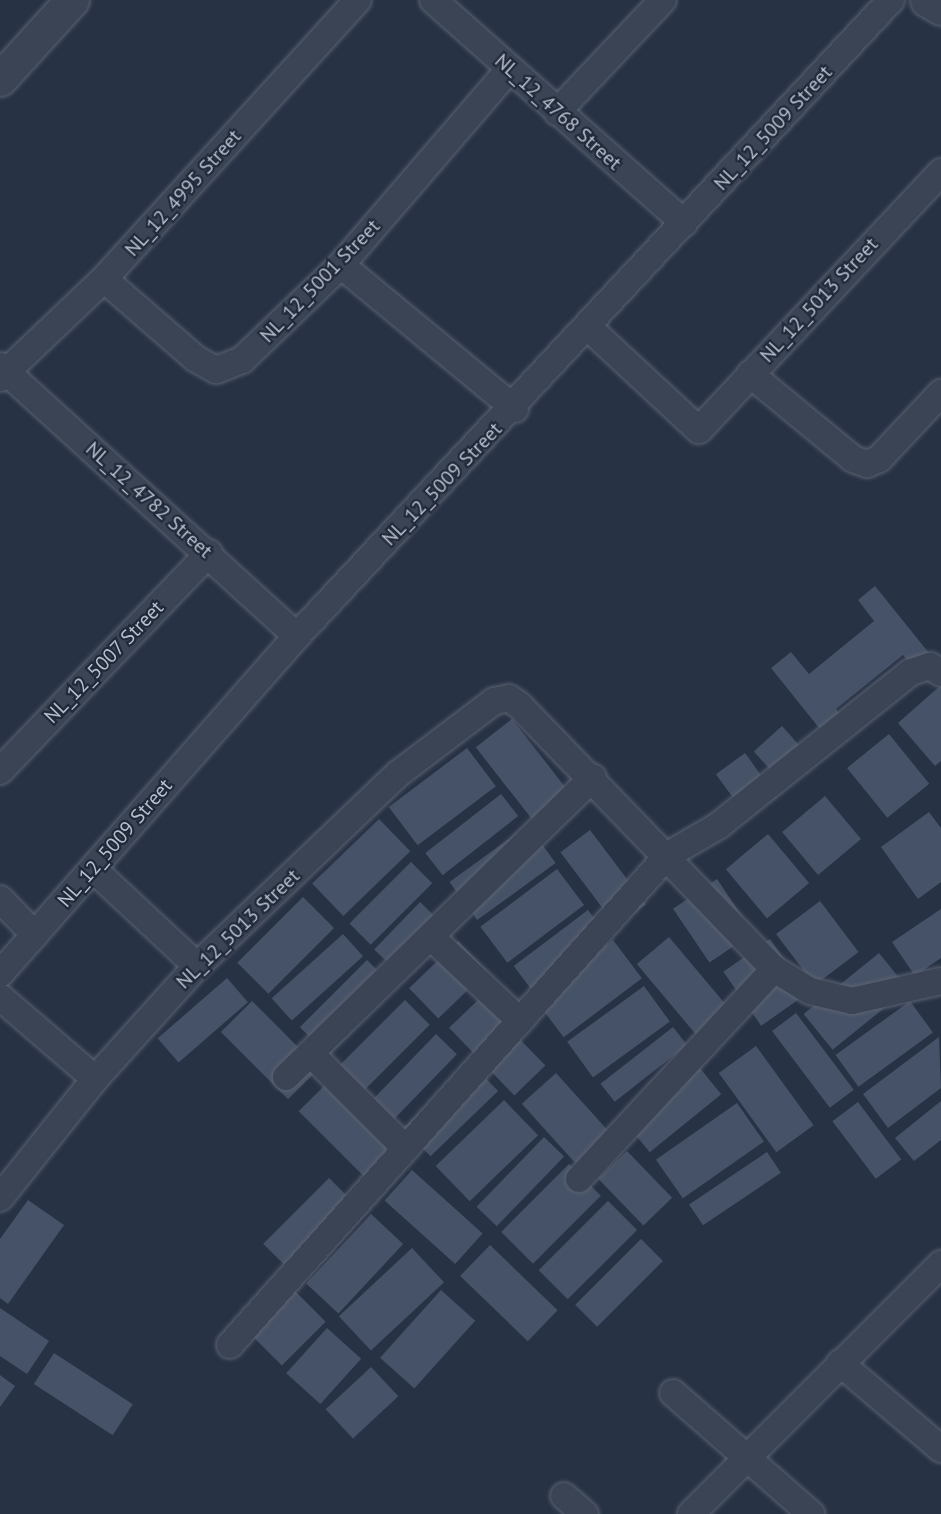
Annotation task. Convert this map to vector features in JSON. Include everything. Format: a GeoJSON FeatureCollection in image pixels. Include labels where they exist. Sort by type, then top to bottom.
{"type":"FeatureCollection","features":[{"type":"Feature","properties":{"kind":"street"},"geometry":{"type":"LineString","coordinates":[[0,79],[72,0]]}},
{"type":"Feature","properties":{"kind":"street","name":"NL_12_4995 Street"},"geometry":{"type":"LineString","coordinates":[[2,372],[104,279],[358,0]]}},
{"type":"Feature","properties":{"kind":"street"},"geometry":{"type":"LineString","coordinates":[[556,112],[663,0]]}},
{"type":"Feature","properties":{"kind":"street","name":"NL_12_5009 Street"},"geometry":{"type":"LineString","coordinates":[[0,974],[297,636],[515,409],[891,0]]}},
{"type":"Feature","properties":{"kind":"street"},"geometry":{"type":"LineString","coordinates":[[927,0],[941,8]]}},
{"type":"Feature","properties":{"kind":"street","name":"NL_12_4768 Street"},"geometry":{"type":"LineString","coordinates":[[449,5],[509,70],[684,223]]}},
{"type":"Feature","properties":{"kind":"street","name":"NL_12_5001 Street"},"geometry":{"type":"LineString","coordinates":[[104,279],[196,359],[216,370],[242,360],[341,265],[509,70]]}},
{"type":"Feature","properties":{"kind":"street","name":"NL_12_5013 Street"},"geometry":{"type":"LineString","coordinates":[[588,327],[699,430],[941,172]]}},
{"type":"Feature","properties":{"kind":"street"},"geometry":{"type":"LineString","coordinates":[[341,265],[515,409]]}},
{"type":"Feature","properties":{"kind":"street","name":"NL_12_4782 Street"},"geometry":{"type":"LineString","coordinates":[[2,372],[208,553],[297,636]]}},
{"type":"Feature","properties":{"kind":"street"},"geometry":{"type":"LineString","coordinates":[[750,374],[867,464],[879,459],[941,393]]}},
{"type":"Feature","properties":{"kind":"street","name":"NL_12_5007 Street"},"geometry":{"type":"LineString","coordinates":[[0,771],[208,553]]}},
{"type":"Feature","properties":{"kind":"street"},"geometry":{"type":"LineString","coordinates":[[230,1345],[668,855],[718,826],[911,672],[930,666],[941,673]]}},
{"type":"Feature","properties":{"kind":"street","name":"NL_12_5013 Street"},"geometry":{"type":"LineString","coordinates":[[0,1198],[95,1079],[197,966],[399,774],[494,701],[509,698],[593,777]]}},
{"type":"Feature","properties":{"kind":"street"},"geometry":{"type":"LineString","coordinates":[[285,1077],[432,938],[593,777],[668,855],[724,922],[774,969],[810,991],[852,1001],[941,981]]}},
{"type":"Feature","properties":{"kind":"street"},"geometry":{"type":"LineString","coordinates":[[93,869],[197,966]]}},
{"type":"Feature","properties":{"kind":"street"},"geometry":{"type":"LineString","coordinates":[[0,899],[35,935]]}},
{"type":"Feature","properties":{"kind":"street"},"geometry":{"type":"LineString","coordinates":[[432,938],[520,1021]]}},
{"type":"Feature","properties":{"kind":"street"},"geometry":{"type":"LineString","coordinates":[[579,1179],[774,969]]}},
{"type":"Feature","properties":{"kind":"street"},"geometry":{"type":"LineString","coordinates":[[0,997],[95,1079]]}},
{"type":"Feature","properties":{"kind":"street"},"geometry":{"type":"LineString","coordinates":[[311,1054],[406,1149]]}},
{"type":"Feature","properties":{"kind":"street"},"geometry":{"type":"LineString","coordinates":[[691,1514],[743,1456],[941,1264]]}},
{"type":"Feature","properties":{"kind":"street"},"geometry":{"type":"LineString","coordinates":[[840,1364],[941,1449]]}},
{"type":"Feature","properties":{"kind":"street"},"geometry":{"type":"LineString","coordinates":[[673,1393],[811,1514]]}},
{"type":"Feature","properties":{"kind":"street"},"geometry":{"type":"LineString","coordinates":[[564,1496],[585,1514]]}},
{"type":"Feature","properties":{"kind":"building"},"geometry":{"type":"Polygon","coordinates":[[[875,586],[937,663],[920,677],[903,655],[836,709],[851,728],[832,744],[771,668],[791,652],[809,674],[874,621],[858,600],[875,586]]]}},
{"type":"Feature","properties":{"kind":"building"},"geometry":{"type":"Polygon","coordinates":[[[941,685],[941,761],[935,766],[898,723],[941,685]]]}},
{"type":"Feature","properties":{"kind":"building"},"geometry":{"type":"Polygon","coordinates":[[[512,719],[569,792],[533,821],[476,747],[512,719]]]}},
{"type":"Feature","properties":{"kind":"building"},"geometry":{"type":"Polygon","coordinates":[[[782,726],[813,761],[785,786],[754,751],[782,726]]]}},
{"type":"Feature","properties":{"kind":"building"},"geometry":{"type":"Polygon","coordinates":[[[889,734],[929,784],[887,818],[847,768],[889,734]]]}},
{"type":"Feature","properties":{"kind":"building"},"geometry":{"type":"Polygon","coordinates":[[[467,748],[496,786],[418,845],[389,807],[467,748]]]}},
{"type":"Feature","properties":{"kind":"building"},"geometry":{"type":"Polygon","coordinates":[[[745,753],[777,797],[748,818],[716,774],[745,753]]]}},
{"type":"Feature","properties":{"kind":"building"},"geometry":{"type":"Polygon","coordinates":[[[501,794],[518,816],[443,875],[425,853],[501,794]]]}},
{"type":"Feature","properties":{"kind":"building"},"geometry":{"type":"Polygon","coordinates":[[[825,796],[861,839],[818,875],[782,832],[825,796]]]}},
{"type":"Feature","properties":{"kind":"building"},"geometry":{"type":"Polygon","coordinates":[[[929,812],[941,828],[941,882],[918,899],[881,847],[929,812]]]}},
{"type":"Feature","properties":{"kind":"building"},"geometry":{"type":"Polygon","coordinates":[[[379,819],[410,851],[343,916],[312,884],[379,819]]]}},
{"type":"Feature","properties":{"kind":"building"},"geometry":{"type":"Polygon","coordinates":[[[528,825],[556,863],[477,920],[450,882],[528,825]]]}},
{"type":"Feature","properties":{"kind":"building"},"geometry":{"type":"Polygon","coordinates":[[[590,830],[646,904],[616,927],[560,852],[590,830]]]}},
{"type":"Feature","properties":{"kind":"building"},"geometry":{"type":"Polygon","coordinates":[[[768,834],[809,883],[767,918],[726,869],[768,834]]]}},
{"type":"Feature","properties":{"kind":"building"},"geometry":{"type":"Polygon","coordinates":[[[411,862],[432,883],[371,945],[349,924],[411,862]]]}},
{"type":"Feature","properties":{"kind":"building"},"geometry":{"type":"Polygon","coordinates":[[[557,869],[584,905],[507,963],[480,927],[557,869]]]}},
{"type":"Feature","properties":{"kind":"building"},"geometry":{"type":"Polygon","coordinates":[[[717,879],[753,933],[709,963],[673,909],[717,879]]]}},
{"type":"Feature","properties":{"kind":"building"},"geometry":{"type":"Polygon","coordinates":[[[303,897],[334,928],[268,994],[237,963],[303,897]]]}},
{"type":"Feature","properties":{"kind":"building"},"geometry":{"type":"Polygon","coordinates":[[[820,901],[859,952],[815,985],[776,934],[820,901]]]}},
{"type":"Feature","properties":{"kind":"building"},"geometry":{"type":"Polygon","coordinates":[[[420,902],[450,931],[404,979],[374,949],[420,902]]]}},
{"type":"Feature","properties":{"kind":"building"},"geometry":{"type":"Polygon","coordinates":[[[941,909],[941,958],[915,976],[892,942],[941,909]]]}},
{"type":"Feature","properties":{"kind":"building"},"geometry":{"type":"Polygon","coordinates":[[[588,910],[609,938],[535,994],[514,966],[588,910]]]}},
{"type":"Feature","properties":{"kind":"building"},"geometry":{"type":"Polygon","coordinates":[[[343,934],[363,956],[292,1021],[272,998],[343,934]]]}},
{"type":"Feature","properties":{"kind":"building"},"geometry":{"type":"Polygon","coordinates":[[[669,937],[731,1011],[699,1038],[637,964],[669,937]]]}},
{"type":"Feature","properties":{"kind":"building"},"geometry":{"type":"Polygon","coordinates":[[[770,939],[808,993],[761,1026],[723,972],[770,939]]]}},
{"type":"Feature","properties":{"kind":"building"},"geometry":{"type":"Polygon","coordinates":[[[613,940],[642,978],[564,1037],[535,999],[613,940]]]}},
{"type":"Feature","properties":{"kind":"building"},"geometry":{"type":"Polygon","coordinates":[[[458,941],[487,971],[438,1018],[409,988],[458,941]]]}},
{"type":"Feature","properties":{"kind":"building"},"geometry":{"type":"Polygon","coordinates":[[[879,953],[908,989],[833,1050],[804,1014],[879,953]]]}},
{"type":"Feature","properties":{"kind":"building"},"geometry":{"type":"Polygon","coordinates":[[[367,960],[395,988],[328,1055],[300,1027],[367,960]]]}},
{"type":"Feature","properties":{"kind":"building"},"geometry":{"type":"Polygon","coordinates":[[[227,978],[248,1002],[179,1063],[158,1038],[227,978]]]}},
{"type":"Feature","properties":{"kind":"building"},"geometry":{"type":"Polygon","coordinates":[[[644,986],[670,1022],[593,1077],[567,1042],[644,986]]]}},
{"type":"Feature","properties":{"kind":"building"},"geometry":{"type":"Polygon","coordinates":[[[480,998],[545,1066],[514,1095],[449,1028],[480,998]]]}},
{"type":"Feature","properties":{"kind":"building"},"geometry":{"type":"Polygon","coordinates":[[[405,1000],[430,1025],[364,1091],[339,1066],[405,1000]]]}},
{"type":"Feature","properties":{"kind":"building"},"geometry":{"type":"Polygon","coordinates":[[[252,1001],[319,1068],[288,1099],[221,1032],[252,1001]]]}},
{"type":"Feature","properties":{"kind":"building"},"geometry":{"type":"Polygon","coordinates":[[[910,1001],[933,1033],[858,1087],[836,1055],[910,1001]]]}},
{"type":"Feature","properties":{"kind":"building"},"geometry":{"type":"Polygon","coordinates":[[[796,1013],[854,1090],[830,1108],[772,1031],[796,1013]]]}},
{"type":"Feature","properties":{"kind":"building"},"geometry":{"type":"Polygon","coordinates":[[[673,1027],[687,1045],[615,1102],[601,1084],[673,1027]]]}},
{"type":"Feature","properties":{"kind":"building"},"geometry":{"type":"Polygon","coordinates":[[[436,1034],[457,1054],[393,1120],[372,1100],[436,1034]]]}},
{"type":"Feature","properties":{"kind":"building"},"geometry":{"type":"Polygon","coordinates":[[[939,1037],[941,1088],[888,1128],[863,1094],[939,1037]]]}},
{"type":"Feature","properties":{"kind":"building"},"geometry":{"type":"Polygon","coordinates":[[[756,1046],[814,1125],[776,1152],[719,1073],[756,1046]]]}},
{"type":"Feature","properties":{"kind":"building"},"geometry":{"type":"Polygon","coordinates":[[[691,1057],[721,1094],[650,1152],[620,1115],[691,1057]]]}},
{"type":"Feature","properties":{"kind":"building"},"geometry":{"type":"Polygon","coordinates":[[[471,1063],[498,1091],[430,1156],[403,1128],[471,1063]]]}},
{"type":"Feature","properties":{"kind":"building"},"geometry":{"type":"Polygon","coordinates":[[[556,1073],[620,1144],[586,1175],[522,1104],[556,1073]]]}},
{"type":"Feature","properties":{"kind":"building"},"geometry":{"type":"Polygon","coordinates":[[[327,1083],[396,1152],[368,1181],[299,1111],[327,1083]]]}},
{"type":"Feature","properties":{"kind":"building"},"geometry":{"type":"Polygon","coordinates":[[[504,1100],[538,1135],[470,1201],[436,1166],[504,1100]]]}},
{"type":"Feature","properties":{"kind":"building"},"geometry":{"type":"Polygon","coordinates":[[[941,1101],[941,1140],[914,1161],[895,1138],[941,1101]]]}},
{"type":"Feature","properties":{"kind":"building"},"geometry":{"type":"Polygon","coordinates":[[[858,1102],[901,1160],[876,1179],[832,1121],[858,1102]]]}},
{"type":"Feature","properties":{"kind":"building"},"geometry":{"type":"Polygon","coordinates":[[[737,1103],[764,1142],[683,1198],[656,1160],[737,1103]]]}},
{"type":"Feature","properties":{"kind":"building"},"geometry":{"type":"Polygon","coordinates":[[[544,1137],[564,1156],[497,1226],[477,1207],[544,1137]]]}},
{"type":"Feature","properties":{"kind":"building"},"geometry":{"type":"Polygon","coordinates":[[[627,1151],[672,1198],[643,1226],[598,1179],[627,1151]]]}},
{"type":"Feature","properties":{"kind":"building"},"geometry":{"type":"Polygon","coordinates":[[[767,1152],[781,1173],[703,1225],[689,1205],[767,1152]]]}},
{"type":"Feature","properties":{"kind":"building"},"geometry":{"type":"Polygon","coordinates":[[[569,1164],[601,1196],[533,1264],[501,1232],[569,1164]]]}},
{"type":"Feature","properties":{"kind":"building"},"geometry":{"type":"Polygon","coordinates":[[[412,1170],[483,1234],[455,1264],[385,1200],[412,1170]]]}},
{"type":"Feature","properties":{"kind":"building"},"geometry":{"type":"Polygon","coordinates":[[[329,1178],[359,1208],[293,1273],[263,1244],[329,1178]]]}},
{"type":"Feature","properties":{"kind":"building"},"geometry":{"type":"Polygon","coordinates":[[[28,1200],[64,1225],[8,1304],[0,1298],[0,1239],[28,1200]]]}},
{"type":"Feature","properties":{"kind":"building"},"geometry":{"type":"Polygon","coordinates":[[[608,1201],[637,1230],[568,1299],[539,1270],[608,1201]]]}},
{"type":"Feature","properties":{"kind":"building"},"geometry":{"type":"Polygon","coordinates":[[[371,1214],[403,1244],[338,1313],[306,1283],[371,1214]]]}},
{"type":"Feature","properties":{"kind":"building"},"geometry":{"type":"Polygon","coordinates":[[[641,1239],[663,1261],[597,1327],[575,1305],[641,1239]]]}},
{"type":"Feature","properties":{"kind":"building"},"geometry":{"type":"Polygon","coordinates":[[[490,1245],[558,1310],[528,1341],[460,1276],[490,1245]]]}},
{"type":"Feature","properties":{"kind":"building"},"geometry":{"type":"Polygon","coordinates":[[[412,1248],[444,1282],[371,1351],[339,1316],[412,1248]]]}},
{"type":"Feature","properties":{"kind":"building"},"geometry":{"type":"Polygon","coordinates":[[[291,1287],[326,1322],[282,1365],[247,1331],[291,1287]]]}},
{"type":"Feature","properties":{"kind":"building"},"geometry":{"type":"Polygon","coordinates":[[[441,1290],[475,1321],[414,1388],[380,1358],[441,1290]]]}},
{"type":"Feature","properties":{"kind":"building"},"geometry":{"type":"Polygon","coordinates":[[[0,1308],[49,1341],[27,1374],[0,1356],[0,1308]]]}},
{"type":"Feature","properties":{"kind":"building"},"geometry":{"type":"Polygon","coordinates":[[[327,1328],[361,1359],[320,1404],[286,1373],[327,1328]]]}},
{"type":"Feature","properties":{"kind":"building"},"geometry":{"type":"Polygon","coordinates":[[[54,1353],[133,1404],[113,1435],[34,1384],[54,1353]]]}},
{"type":"Feature","properties":{"kind":"building"},"geometry":{"type":"Polygon","coordinates":[[[371,1367],[398,1396],[353,1439],[326,1409],[371,1367]]]}},
{"type":"Feature","properties":{"kind":"building"},"geometry":{"type":"Polygon","coordinates":[[[0,1375],[15,1386],[0,1407],[0,1375]]]}}]}
